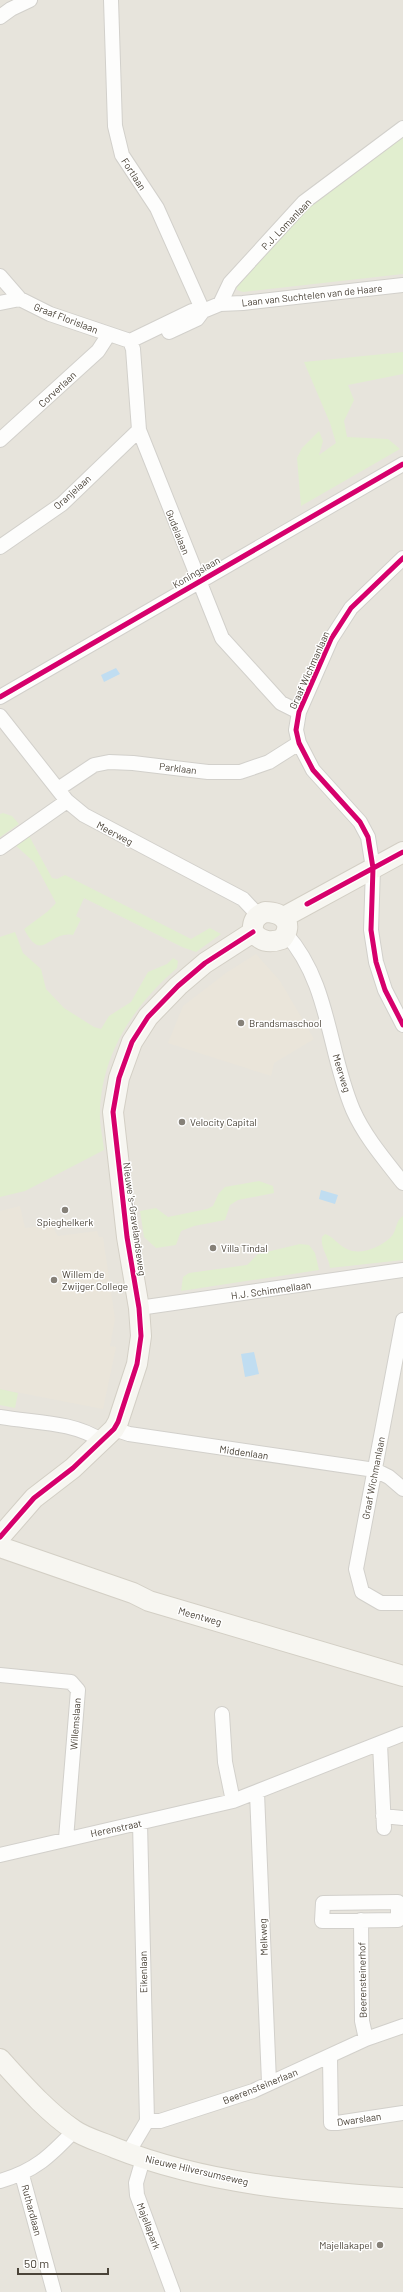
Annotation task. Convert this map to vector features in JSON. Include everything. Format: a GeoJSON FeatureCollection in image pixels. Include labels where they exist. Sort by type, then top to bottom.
{"type":"FeatureCollection","features":[{"type":"Feature","properties":{"kind":"street"},"geometry":{"type":"LineString","coordinates":[[6,8],[30,0]]}},
{"type":"Feature","properties":{"kind":"street","name":"Fortlaan"},"geometry":{"type":"LineString","coordinates":[[110,0],[115,126],[122,155],[157,208],[203,311]]}},
{"type":"Feature","properties":{"kind":"street","name":"P.J. Lomanlaan"},"geometry":{"type":"LineString","coordinates":[[220,304],[230,283],[304,202],[403,128]]}},
{"type":"Feature","properties":{"kind":"street"},"geometry":{"type":"LineString","coordinates":[[0,276],[20,299],[0,303]]}},
{"type":"Feature","properties":{"kind":"street","name":"Laan van Suchtelen van de Haare"},"geometry":{"type":"LineString","coordinates":[[131,345],[192,311],[203,311],[220,304],[243,303],[403,285]]}},
{"type":"Feature","properties":{"kind":"street","name":"Graaf Florislaan"},"geometry":{"type":"LineString","coordinates":[[20,299],[50,314],[109,334],[131,345]]}},
{"type":"Feature","properties":{"kind":"street","name":"Corverlaan"},"geometry":{"type":"LineString","coordinates":[[0,440],[98,351],[109,334]]}},
{"type":"Feature","properties":{"kind":"street","name":"Gudelalaan"},"geometry":{"type":"LineString","coordinates":[[131,345],[139,430],[222,638],[281,703],[299,712]]}},
{"type":"Feature","properties":{"kind":"street","name":"Oranjelaan"},"geometry":{"type":"LineString","coordinates":[[0,547],[62,504],[139,430]]}},
{"type":"Feature","properties":{"kind":"street","name":"Koningslaan"},"geometry":{"type":"LineString","coordinates":[[0,697],[198,581],[403,464]]}},
{"type":"Feature","properties":{"kind":"street","name":"Graaf Wichmanlaan"},"geometry":{"type":"LineString","coordinates":[[403,558],[351,608],[331,639],[299,712],[296,730],[299,743],[313,770],[360,822],[368,837],[373,868],[371,930],[376,962],[385,990],[403,1024]]}},
{"type":"Feature","properties":{"kind":"street","name":"Meerweg"},"geometry":{"type":"LineString","coordinates":[[0,716],[67,801],[84,815],[102,826],[243,899],[256,924]]}},
{"type":"Feature","properties":{"kind":"street","name":"Parklaan"},"geometry":{"type":"LineString","coordinates":[[58,789],[94,765],[109,762],[133,763],[208,772],[240,772],[269,762],[299,743]]}},
{"type":"Feature","properties":{"kind":"street"},"geometry":{"type":"LineString","coordinates":[[0,848],[67,801]]}},
{"type":"Feature","properties":{"kind":"street"},"geometry":{"type":"LineString","coordinates":[[285,926],[272,912],[256,924],[258,938],[268,941],[278,940],[285,926],[373,868],[403,852]]}},
{"type":"Feature","properties":{"kind":"street","name":"Nieuwe 's-Gravelandseweg"},"geometry":{"type":"LineString","coordinates":[[0,1537],[34,1498],[73,1468],[108,1435],[118,1422],[137,1364],[140,1336],[139,1308],[127,1237],[113,1112],[119,1078],[132,1042],[148,1017],[178,986],[205,963],[256,924]]}},
{"type":"Feature","properties":{"kind":"street","name":"Meerweg"},"geometry":{"type":"LineString","coordinates":[[285,926],[318,986],[341,1075],[353,1110],[371,1141],[403,1183]]}},
{"type":"Feature","properties":{"kind":"street","name":"H.J. Schimmellaan"},"geometry":{"type":"LineString","coordinates":[[139,1308],[403,1270]]}},
{"type":"Feature","properties":{"kind":"street","name":"Graaf Wichmanlaan"},"geometry":{"type":"LineString","coordinates":[[403,1320],[356,1569],[362,1592],[381,1603],[403,1603]]}},
{"type":"Feature","properties":{"kind":"street","name":"Middenlaan"},"geometry":{"type":"LineString","coordinates":[[0,1417],[76,1428],[108,1435],[129,1434],[375,1470]]}},
{"type":"Feature","properties":{"kind":"street"},"geometry":{"type":"LineString","coordinates":[[375,1470],[389,1477],[403,1489]]}},
{"type":"Feature","properties":{"kind":"street","name":"Meentweg"},"geometry":{"type":"LineString","coordinates":[[0,1547],[133,1593],[149,1601],[403,1676]]}},
{"type":"Feature","properties":{"kind":"street","name":"Willemslaan"},"geometry":{"type":"LineString","coordinates":[[0,1675],[71,1682],[78,1690],[66,1839]]}},
{"type":"Feature","properties":{"kind":"street"},"geometry":{"type":"LineString","coordinates":[[222,1714],[226,1762],[233,1800]]}},
{"type":"Feature","properties":{"kind":"street","name":"Herenstraat"},"geometry":{"type":"LineString","coordinates":[[0,1856],[233,1800],[257,1792],[403,1734]]}},
{"type":"Feature","properties":{"kind":"street"},"geometry":{"type":"LineString","coordinates":[[380,1744],[383,1822],[403,1818]]}},
{"type":"Feature","properties":{"kind":"street","name":"Melkweg"},"geometry":{"type":"LineString","coordinates":[[257,1792],[269,2082]]}},
{"type":"Feature","properties":{"kind":"street","name":"Eikenlaan"},"geometry":{"type":"LineString","coordinates":[[140,1823],[146,2122]]}},
{"type":"Feature","properties":{"kind":"street"},"geometry":{"type":"LineString","coordinates":[[398,1902],[398,1920],[361,1920],[322,1921],[323,1903],[398,1902]]}},
{"type":"Feature","properties":{"kind":"street","name":"Beerensteinerhof"},"geometry":{"type":"LineString","coordinates":[[361,1920],[362,2022],[366,2039]]}},
{"type":"Feature","properties":{"kind":"street","name":"Beerensteinerlaan"},"geometry":{"type":"LineString","coordinates":[[146,2122],[160,2121],[205,2108],[253,2091],[269,2082],[330,2058],[366,2039],[403,2026]]}},
{"type":"Feature","properties":{"kind":"street","name":"Nieuwe Hilversumseweg"},"geometry":{"type":"LineString","coordinates":[[0,2058],[28,2090],[74,2130],[136,2156],[220,2178],[290,2190],[403,2198]]}},
{"type":"Feature","properties":{"kind":"street","name":"Dwarslaan"},"geometry":{"type":"LineString","coordinates":[[330,2058],[331,2123],[403,2113]]}},
{"type":"Feature","properties":{"kind":"street"},"geometry":{"type":"LineString","coordinates":[[136,2156],[146,2122]]}},
{"type":"Feature","properties":{"kind":"street"},"geometry":{"type":"LineString","coordinates":[[0,2181],[22,2175],[52,2154],[74,2130]]}},
{"type":"Feature","properties":{"kind":"street","name":"Majellapark"},"geometry":{"type":"LineString","coordinates":[[136,2156],[137,2195],[173,2292]]}},
{"type":"Feature","properties":{"kind":"street","name":"Ruthardlaan"},"geometry":{"type":"LineString","coordinates":[[22,2175],[54,2292]]}},
{"type":"Feature","properties":{"kind":"shaded area"},"geometry":{"type":"Polygon","coordinates":[[[0,0],[403,0],[403,2292],[0,2292],[0,0]]]}},
{"type":"Feature","properties":{"kind":"shaded area","name":"Brandsmaschool"},"geometry":{"type":"Polygon","coordinates":[[[256,954],[280,981],[314,1039],[274,1063],[271,1076],[168,1043],[183,1006],[226,973],[256,954]]]}},
{"type":"Feature","properties":{"kind":"shaded area","name":"Willem de Zwijger College"},"geometry":{"type":"Polygon","coordinates":[[[20,1206],[25,1228],[51,1225],[58,1236],[97,1231],[99,1237],[103,1237],[115,1319],[110,1346],[116,1347],[103,1409],[0,1389],[0,1211],[20,1206]]]}},
{"type":"Feature","properties":{"kind":"green space"},"geometry":{"type":"Polygon","coordinates":[[[403,133],[403,274],[243,292],[237,290],[236,285],[311,204],[403,133]]]}},
{"type":"Feature","properties":{"kind":"green space"},"geometry":{"type":"Polygon","coordinates":[[[403,352],[403,374],[348,385],[354,400],[344,421],[347,437],[388,439],[400,449],[301,506],[297,458],[302,448],[319,431],[323,441],[319,455],[336,443],[330,423],[304,362],[403,352]]]}},
{"type":"Feature","properties":{"kind":"green space"},"geometry":{"type":"Polygon","coordinates":[[[3,813],[12,816],[19,824],[0,837],[0,814],[3,813]]]}},
{"type":"Feature","properties":{"kind":"green space"},"geometry":{"type":"Polygon","coordinates":[[[28,834],[52,878],[57,879],[65,875],[191,939],[210,928],[221,934],[196,952],[182,947],[84,898],[76,916],[81,919],[73,935],[57,937],[46,944],[36,944],[24,929],[47,912],[56,903],[34,862],[14,844],[28,834]]]}},
{"type":"Feature","properties":{"kind":"green space"},"geometry":{"type":"Polygon","coordinates":[[[15,932],[23,953],[41,969],[46,989],[64,1008],[94,1027],[101,1029],[109,1016],[131,1002],[148,972],[167,964],[173,958],[178,961],[177,968],[161,982],[134,1014],[114,1050],[107,1069],[102,1090],[100,1116],[104,1150],[25,1191],[0,1197],[0,937],[15,932]]]}},
{"type":"Feature","properties":{"kind":"green space"},"geometry":{"type":"Polygon","coordinates":[[[259,1181],[273,1186],[274,1193],[238,1200],[230,1205],[225,1220],[194,1226],[181,1231],[176,1245],[156,1248],[144,1237],[140,1211],[156,1208],[168,1217],[207,1209],[213,1206],[219,1193],[225,1187],[259,1181]]]}},
{"type":"Feature","properties":{"kind":"green space"},"geometry":{"type":"Polygon","coordinates":[[[403,1216],[403,1260],[330,1268],[322,1245],[322,1237],[325,1234],[351,1251],[370,1250],[387,1241],[391,1237],[400,1218],[403,1216]]]}},
{"type":"Feature","properties":{"kind":"green space"},"geometry":{"type":"Polygon","coordinates":[[[300,1244],[309,1245],[315,1253],[319,1270],[181,1291],[183,1277],[189,1273],[247,1265],[258,1254],[300,1244]]]}},
{"type":"Feature","properties":{"kind":"green space"},"geometry":{"type":"Polygon","coordinates":[[[0,1389],[18,1393],[15,1408],[0,1405],[0,1389]]]}},
{"type":"Feature","properties":{"kind":"water"},"geometry":{"type":"Polygon","coordinates":[[[116,668],[120,674],[104,682],[101,675],[116,668]]]}},
{"type":"Feature","properties":{"kind":"water"},"geometry":{"type":"Polygon","coordinates":[[[321,1190],[338,1195],[335,1204],[319,1199],[321,1190]]]}},
{"type":"Feature","properties":{"kind":"water"},"geometry":{"type":"Polygon","coordinates":[[[254,1352],[259,1374],[245,1377],[241,1354],[254,1352]]]}},
{"type":"Feature","properties":{"kind":"cycle path"},"geometry":{"type":"LineString","coordinates":[[0,697],[403,464]]}},
{"type":"Feature","properties":{"kind":"cycle path"},"geometry":{"type":"LineString","coordinates":[[403,558],[351,608],[331,639],[299,712],[296,730],[299,743],[313,770],[360,822],[368,837],[373,868],[371,930],[376,962],[385,990],[403,1025]]}},
{"type":"Feature","properties":{"kind":"cycle path"},"geometry":{"type":"LineString","coordinates":[[307,904],[403,852]]}},
{"type":"Feature","properties":{"kind":"cycle path"},"geometry":{"type":"LineString","coordinates":[[0,1537],[34,1498],[73,1468],[114,1429],[118,1422],[137,1364],[141,1336],[139,1308],[127,1237],[113,1112],[119,1078],[132,1042],[148,1017],[178,986],[205,963],[253,932]]}},
{"type":"Feature","properties":{"kind":"place","name":"Brandsmaschool"},"geometry":{"type":"Point","coordinates":[241,1023]}},
{"type":"Feature","properties":{"kind":"place","name":"Velocity Capital"},"geometry":{"type":"Point","coordinates":[182,1122]}},
{"type":"Feature","properties":{"kind":"place","name":"Spieghelkerk"},"geometry":{"type":"Point","coordinates":[65,1210]}},
{"type":"Feature","properties":{"kind":"place","name":"Villa Tindal"},"geometry":{"type":"Point","coordinates":[213,1248]}},
{"type":"Feature","properties":{"kind":"place","name":"Willem de Zwijger College"},"geometry":{"type":"Point","coordinates":[54,1280]}},
{"type":"Feature","properties":{"kind":"place","name":"Majellakapel"},"geometry":{"type":"Point","coordinates":[380,2245]}}]}
